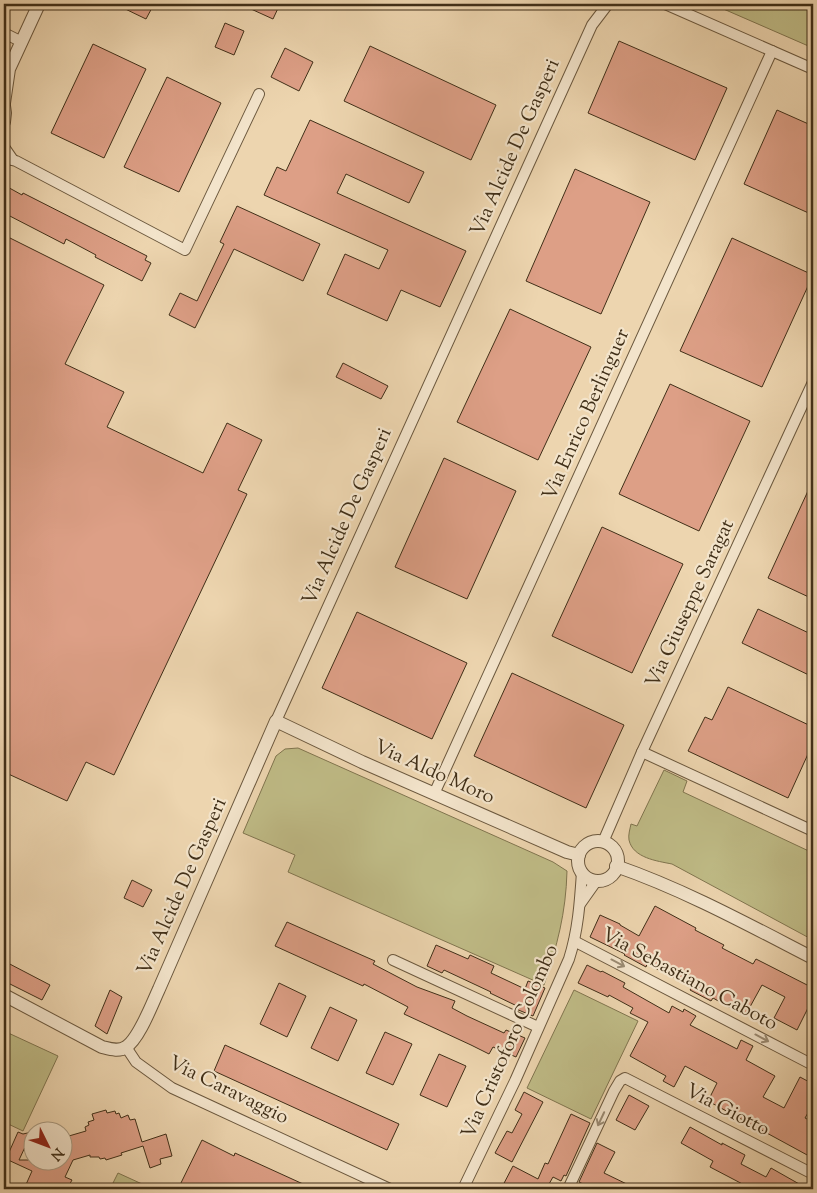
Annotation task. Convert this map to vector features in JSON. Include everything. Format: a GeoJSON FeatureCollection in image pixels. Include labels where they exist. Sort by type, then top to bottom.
{"type":"FeatureCollection","features":[{"type":"Feature","properties":{"kind":"street"},"geometry":{"type":"LineString","coordinates":[[4,122],[6,71],[40,4]]}},
{"type":"Feature","properties":{"kind":"street","name":"Via Alcide De Gasperi"},"geometry":{"type":"LineString","coordinates":[[126,1047],[137,1033],[159,989],[276,721],[592,25],[608,4]]}},
{"type":"Feature","properties":{"kind":"street"},"geometry":{"type":"LineString","coordinates":[[665,4],[813,69]]}},
{"type":"Feature","properties":{"kind":"street"},"geometry":{"type":"LineString","coordinates":[[4,33],[22,42]]}},
{"type":"Feature","properties":{"kind":"street","name":"Via Enrico Berlinguer"},"geometry":{"type":"LineString","coordinates":[[434,794],[772,51]]}},
{"type":"Feature","properties":{"kind":"street"},"geometry":{"type":"LineString","coordinates":[[4,147],[8,159],[185,250],[259,94]]}},
{"type":"Feature","properties":{"kind":"street","name":"Via Giuseppe Saragat"},"geometry":{"type":"LineString","coordinates":[[603,842],[642,752],[813,382]]}},
{"type":"Feature","properties":{"kind":"street","name":"Via Aldo Moro"},"geometry":{"type":"LineString","coordinates":[[276,721],[434,794],[567,852],[579,855]]}},
{"type":"Feature","properties":{"kind":"street"},"geometry":{"type":"LineString","coordinates":[[642,752],[813,831]]}},
{"type":"Feature","properties":{"kind":"street"},"geometry":{"type":"LineString","coordinates":[[597,841],[603,842],[613,848],[616,854],[616,866],[609,877],[597,880],[586,876],[582,872],[578,861],[579,855],[586,845],[597,841]]}},
{"type":"Feature","properties":{"kind":"street"},"geometry":{"type":"LineString","coordinates":[[616,866],[661,882],[813,958]]}},
{"type":"Feature","properties":{"kind":"street","name":"Via Cristoforo Colombo"},"geometry":{"type":"LineString","coordinates":[[463,1189],[515,1081],[565,968],[574,941],[580,905],[582,872]]}},
{"type":"Feature","properties":{"kind":"street","name":"Via Cristoforo Colombo"},"geometry":{"type":"LineString","coordinates":[[580,905],[597,880]]}},
{"type":"Feature","properties":{"kind":"street","name":"Via Sebastiano Caboto"},"geometry":{"type":"LineString","coordinates":[[574,941],[813,1065]]}},
{"type":"Feature","properties":{"kind":"street"},"geometry":{"type":"LineString","coordinates":[[393,960],[538,1028]]}},
{"type":"Feature","properties":{"kind":"street"},"geometry":{"type":"LineString","coordinates":[[4,995],[102,1047],[116,1050],[126,1047]]}},
{"type":"Feature","properties":{"kind":"street","name":"Via Caravaggio"},"geometry":{"type":"LineString","coordinates":[[126,1047],[136,1062],[172,1088],[390,1189]]}},
{"type":"Feature","properties":{"kind":"street","name":"Via Giotto"},"geometry":{"type":"LineString","coordinates":[[568,1189],[614,1091],[620,1081],[625,1078],[813,1174]]}},
{"type":"Feature","properties":{"kind":"shaded area"},"geometry":{"type":"Polygon","coordinates":[[[712,4],[813,4],[813,48],[712,4]]]}},
{"type":"Feature","properties":{"kind":"shaded area"},"geometry":{"type":"Polygon","coordinates":[[[298,748],[553,862],[567,871],[565,901],[560,929],[544,985],[288,872],[295,855],[243,833],[276,756],[285,749],[298,748]]]}},
{"type":"Feature","properties":{"kind":"shaded area"},"geometry":{"type":"Polygon","coordinates":[[[664,770],[687,781],[683,792],[813,853],[813,940],[672,864],[646,858],[635,851],[629,840],[631,824],[637,826],[664,770]]]}},
{"type":"Feature","properties":{"kind":"shaded area"},"geometry":{"type":"Polygon","coordinates":[[[574,990],[638,1021],[591,1119],[527,1088],[574,990]]]}},
{"type":"Feature","properties":{"kind":"shaded area"},"geometry":{"type":"Polygon","coordinates":[[[4,1031],[58,1056],[28,1120],[22,1120],[22,1131],[4,1122],[4,1031]]]}},
{"type":"Feature","properties":{"kind":"shaded area"},"geometry":{"type":"Polygon","coordinates":[[[118,1173],[153,1189],[110,1189],[118,1173]]]}},
{"type":"Feature","properties":{"kind":"building"},"geometry":{"type":"Polygon","coordinates":[[[115,4],[154,4],[146,19],[115,4]]]}},
{"type":"Feature","properties":{"kind":"building"},"geometry":{"type":"Polygon","coordinates":[[[240,4],[280,4],[273,19],[240,4]]]}},
{"type":"Feature","properties":{"kind":"building"},"geometry":{"type":"Polygon","coordinates":[[[225,23],[244,31],[234,55],[215,47],[225,23]]]}},
{"type":"Feature","properties":{"kind":"building"},"geometry":{"type":"Polygon","coordinates":[[[619,41],[727,88],[695,160],[588,113],[619,41]]]}},
{"type":"Feature","properties":{"kind":"building"},"geometry":{"type":"Polygon","coordinates":[[[93,44],[146,69],[104,158],[51,133],[93,44]]]}},
{"type":"Feature","properties":{"kind":"building"},"geometry":{"type":"Polygon","coordinates":[[[370,46],[496,105],[471,160],[344,101],[370,46]]]}},
{"type":"Feature","properties":{"kind":"building"},"geometry":{"type":"Polygon","coordinates":[[[285,48],[313,62],[299,91],[271,77],[285,48]]]}},
{"type":"Feature","properties":{"kind":"building"},"geometry":{"type":"Polygon","coordinates":[[[167,77],[221,103],[179,192],[124,167],[167,77]]]}},
{"type":"Feature","properties":{"kind":"building"},"geometry":{"type":"Polygon","coordinates":[[[777,110],[813,126],[813,215],[744,184],[777,110]]]}},
{"type":"Feature","properties":{"kind":"building"},"geometry":{"type":"Polygon","coordinates":[[[310,120],[424,172],[409,203],[346,174],[337,193],[466,251],[440,307],[401,290],[387,321],[327,294],[345,254],[379,269],[388,250],[264,195],[277,167],[286,171],[310,120]]]}},
{"type":"Feature","properties":{"kind":"building"},"geometry":{"type":"Polygon","coordinates":[[[575,169],[650,202],[601,314],[526,281],[575,169]]]}},
{"type":"Feature","properties":{"kind":"building"},"geometry":{"type":"Polygon","coordinates":[[[4,185],[147,256],[145,260],[151,263],[142,281],[95,257],[96,255],[66,239],[64,244],[4,213],[4,185]]]}},
{"type":"Feature","properties":{"kind":"building"},"geometry":{"type":"Polygon","coordinates":[[[237,206],[320,244],[303,281],[234,249],[195,328],[169,315],[180,293],[197,301],[224,244],[220,242],[237,206]]]}},
{"type":"Feature","properties":{"kind":"building"},"geometry":{"type":"Polygon","coordinates":[[[4,235],[104,285],[65,364],[124,392],[107,427],[203,473],[227,423],[262,440],[238,490],[247,494],[114,775],[86,762],[67,801],[4,772],[4,235]]]}},
{"type":"Feature","properties":{"kind":"building"},"geometry":{"type":"Polygon","coordinates":[[[732,238],[813,275],[762,387],[680,351],[732,238]]]}},
{"type":"Feature","properties":{"kind":"building"},"geometry":{"type":"Polygon","coordinates":[[[510,309],[591,347],[538,460],[457,422],[510,309]]]}},
{"type":"Feature","properties":{"kind":"building"},"geometry":{"type":"Polygon","coordinates":[[[343,363],[388,386],[381,399],[336,377],[343,363]]]}},
{"type":"Feature","properties":{"kind":"building"},"geometry":{"type":"Polygon","coordinates":[[[670,384],[750,421],[699,531],[619,494],[670,384]]]}},
{"type":"Feature","properties":{"kind":"building"},"geometry":{"type":"Polygon","coordinates":[[[444,458],[516,491],[467,599],[395,567],[444,458]]]}},
{"type":"Feature","properties":{"kind":"building"},"geometry":{"type":"Polygon","coordinates":[[[813,480],[813,599],[768,578],[813,480]]]}},
{"type":"Feature","properties":{"kind":"building"},"geometry":{"type":"Polygon","coordinates":[[[602,527],[683,564],[632,673],[552,636],[602,527]]]}},
{"type":"Feature","properties":{"kind":"building"},"geometry":{"type":"Polygon","coordinates":[[[758,609],[813,635],[813,677],[742,643],[758,609]]]}},
{"type":"Feature","properties":{"kind":"building"},"geometry":{"type":"Polygon","coordinates":[[[357,612],[467,663],[432,739],[322,688],[357,612]]]}},
{"type":"Feature","properties":{"kind":"building"},"geometry":{"type":"Polygon","coordinates":[[[512,673],[624,725],[586,808],[474,756],[512,673]]]}},
{"type":"Feature","properties":{"kind":"building"},"geometry":{"type":"Polygon","coordinates":[[[728,687],[813,727],[813,743],[788,798],[688,751],[705,717],[712,720],[728,687]]]}},
{"type":"Feature","properties":{"kind":"building"},"geometry":{"type":"Polygon","coordinates":[[[132,880],[152,890],[143,907],[124,898],[132,880]]]}},
{"type":"Feature","properties":{"kind":"building"},"geometry":{"type":"Polygon","coordinates":[[[655,906],[724,945],[722,948],[753,964],[756,959],[813,988],[813,998],[797,1030],[774,1018],[785,997],[762,985],[745,1016],[713,998],[711,1001],[690,990],[692,987],[647,964],[646,967],[625,954],[590,937],[600,915],[620,924],[639,936],[655,906]]]}},
{"type":"Feature","properties":{"kind":"building"},"geometry":{"type":"Polygon","coordinates":[[[287,922],[375,961],[373,964],[417,987],[455,1001],[452,1008],[467,1016],[504,1033],[506,1030],[525,1038],[516,1057],[493,1047],[489,1054],[404,1014],[408,1007],[364,984],[363,986],[275,946],[287,922]]]}},
{"type":"Feature","properties":{"kind":"building"},"geometry":{"type":"Polygon","coordinates":[[[436,945],[468,959],[470,955],[494,966],[491,973],[525,989],[528,981],[545,988],[533,1016],[516,1009],[517,1006],[491,992],[444,970],[442,973],[427,966],[436,945]]]}},
{"type":"Feature","properties":{"kind":"building"},"geometry":{"type":"Polygon","coordinates":[[[4,961],[50,985],[42,1000],[4,981],[4,961]]]}},
{"type":"Feature","properties":{"kind":"building"},"geometry":{"type":"Polygon","coordinates":[[[587,965],[625,983],[623,987],[669,1013],[672,1006],[683,1012],[684,1009],[696,1016],[690,1025],[737,1049],[741,1040],[753,1046],[746,1060],[775,1076],[763,1097],[784,1108],[800,1077],[813,1084],[813,1104],[805,1118],[813,1122],[813,1148],[809,1156],[708,1101],[717,1083],[685,1066],[674,1087],[663,1081],[666,1076],[630,1056],[648,1022],[630,1013],[633,1008],[609,995],[608,997],[578,983],[587,965]]]}},
{"type":"Feature","properties":{"kind":"building"},"geometry":{"type":"Polygon","coordinates":[[[279,983],[306,996],[287,1037],[260,1024],[279,983]]]}},
{"type":"Feature","properties":{"kind":"building"},"geometry":{"type":"Polygon","coordinates":[[[110,990],[122,997],[107,1034],[95,1026],[110,990]]]}},
{"type":"Feature","properties":{"kind":"building"},"geometry":{"type":"Polygon","coordinates":[[[330,1007],[357,1020],[338,1061],[311,1048],[330,1007]]]}},
{"type":"Feature","properties":{"kind":"building"},"geometry":{"type":"Polygon","coordinates":[[[385,1032],[412,1044],[393,1085],[366,1073],[385,1032]]]}},
{"type":"Feature","properties":{"kind":"building"},"geometry":{"type":"Polygon","coordinates":[[[225,1045],[399,1124],[387,1150],[214,1071],[225,1045]]]}},
{"type":"Feature","properties":{"kind":"building"},"geometry":{"type":"Polygon","coordinates":[[[439,1054],[466,1066],[447,1107],[420,1095],[439,1054]]]}},
{"type":"Feature","properties":{"kind":"building"},"geometry":{"type":"Polygon","coordinates":[[[524,1092],[543,1102],[512,1162],[495,1153],[507,1131],[512,1133],[522,1114],[515,1110],[524,1092]]]}},
{"type":"Feature","properties":{"kind":"building"},"geometry":{"type":"Polygon","coordinates":[[[629,1095],[649,1106],[635,1130],[616,1120],[629,1095]]]}},
{"type":"Feature","properties":{"kind":"building"},"geometry":{"type":"Polygon","coordinates":[[[106,1110],[107,1113],[115,1111],[116,1114],[119,1113],[121,1118],[128,1115],[130,1120],[135,1119],[142,1142],[166,1134],[172,1156],[160,1159],[161,1164],[150,1168],[143,1146],[106,1160],[105,1158],[90,1157],[90,1155],[73,1160],[72,1162],[72,1135],[86,1131],[85,1127],[89,1125],[88,1122],[94,1120],[92,1114],[106,1110]]]}},
{"type":"Feature","properties":{"kind":"building"},"geometry":{"type":"Polygon","coordinates":[[[571,1114],[590,1123],[566,1176],[564,1175],[561,1181],[553,1177],[549,1184],[559,1189],[501,1189],[513,1166],[538,1179],[545,1163],[548,1164],[571,1114]]]}},
{"type":"Feature","properties":{"kind":"building"},"geometry":{"type":"Polygon","coordinates":[[[690,1127],[722,1145],[722,1143],[745,1155],[741,1164],[766,1177],[771,1168],[808,1189],[752,1189],[710,1167],[713,1161],[681,1143],[690,1127]]]}},
{"type":"Feature","properties":{"kind":"building"},"geometry":{"type":"Polygon","coordinates":[[[18,1132],[22,1134],[22,1154],[19,1160],[22,1160],[22,1166],[6,1159],[18,1132]]]}},
{"type":"Feature","properties":{"kind":"building"},"geometry":{"type":"Polygon","coordinates":[[[202,1140],[234,1156],[235,1153],[314,1189],[178,1189],[202,1140]]]}},
{"type":"Feature","properties":{"kind":"building"},"geometry":{"type":"Polygon","coordinates":[[[597,1143],[615,1152],[604,1173],[637,1189],[593,1189],[579,1182],[597,1143]]]}},
{"type":"Feature","properties":{"kind":"building"},"geometry":{"type":"Polygon","coordinates":[[[30,1170],[68,1170],[65,1177],[72,1180],[67,1189],[24,1189],[32,1171],[30,1170]]]}}]}
